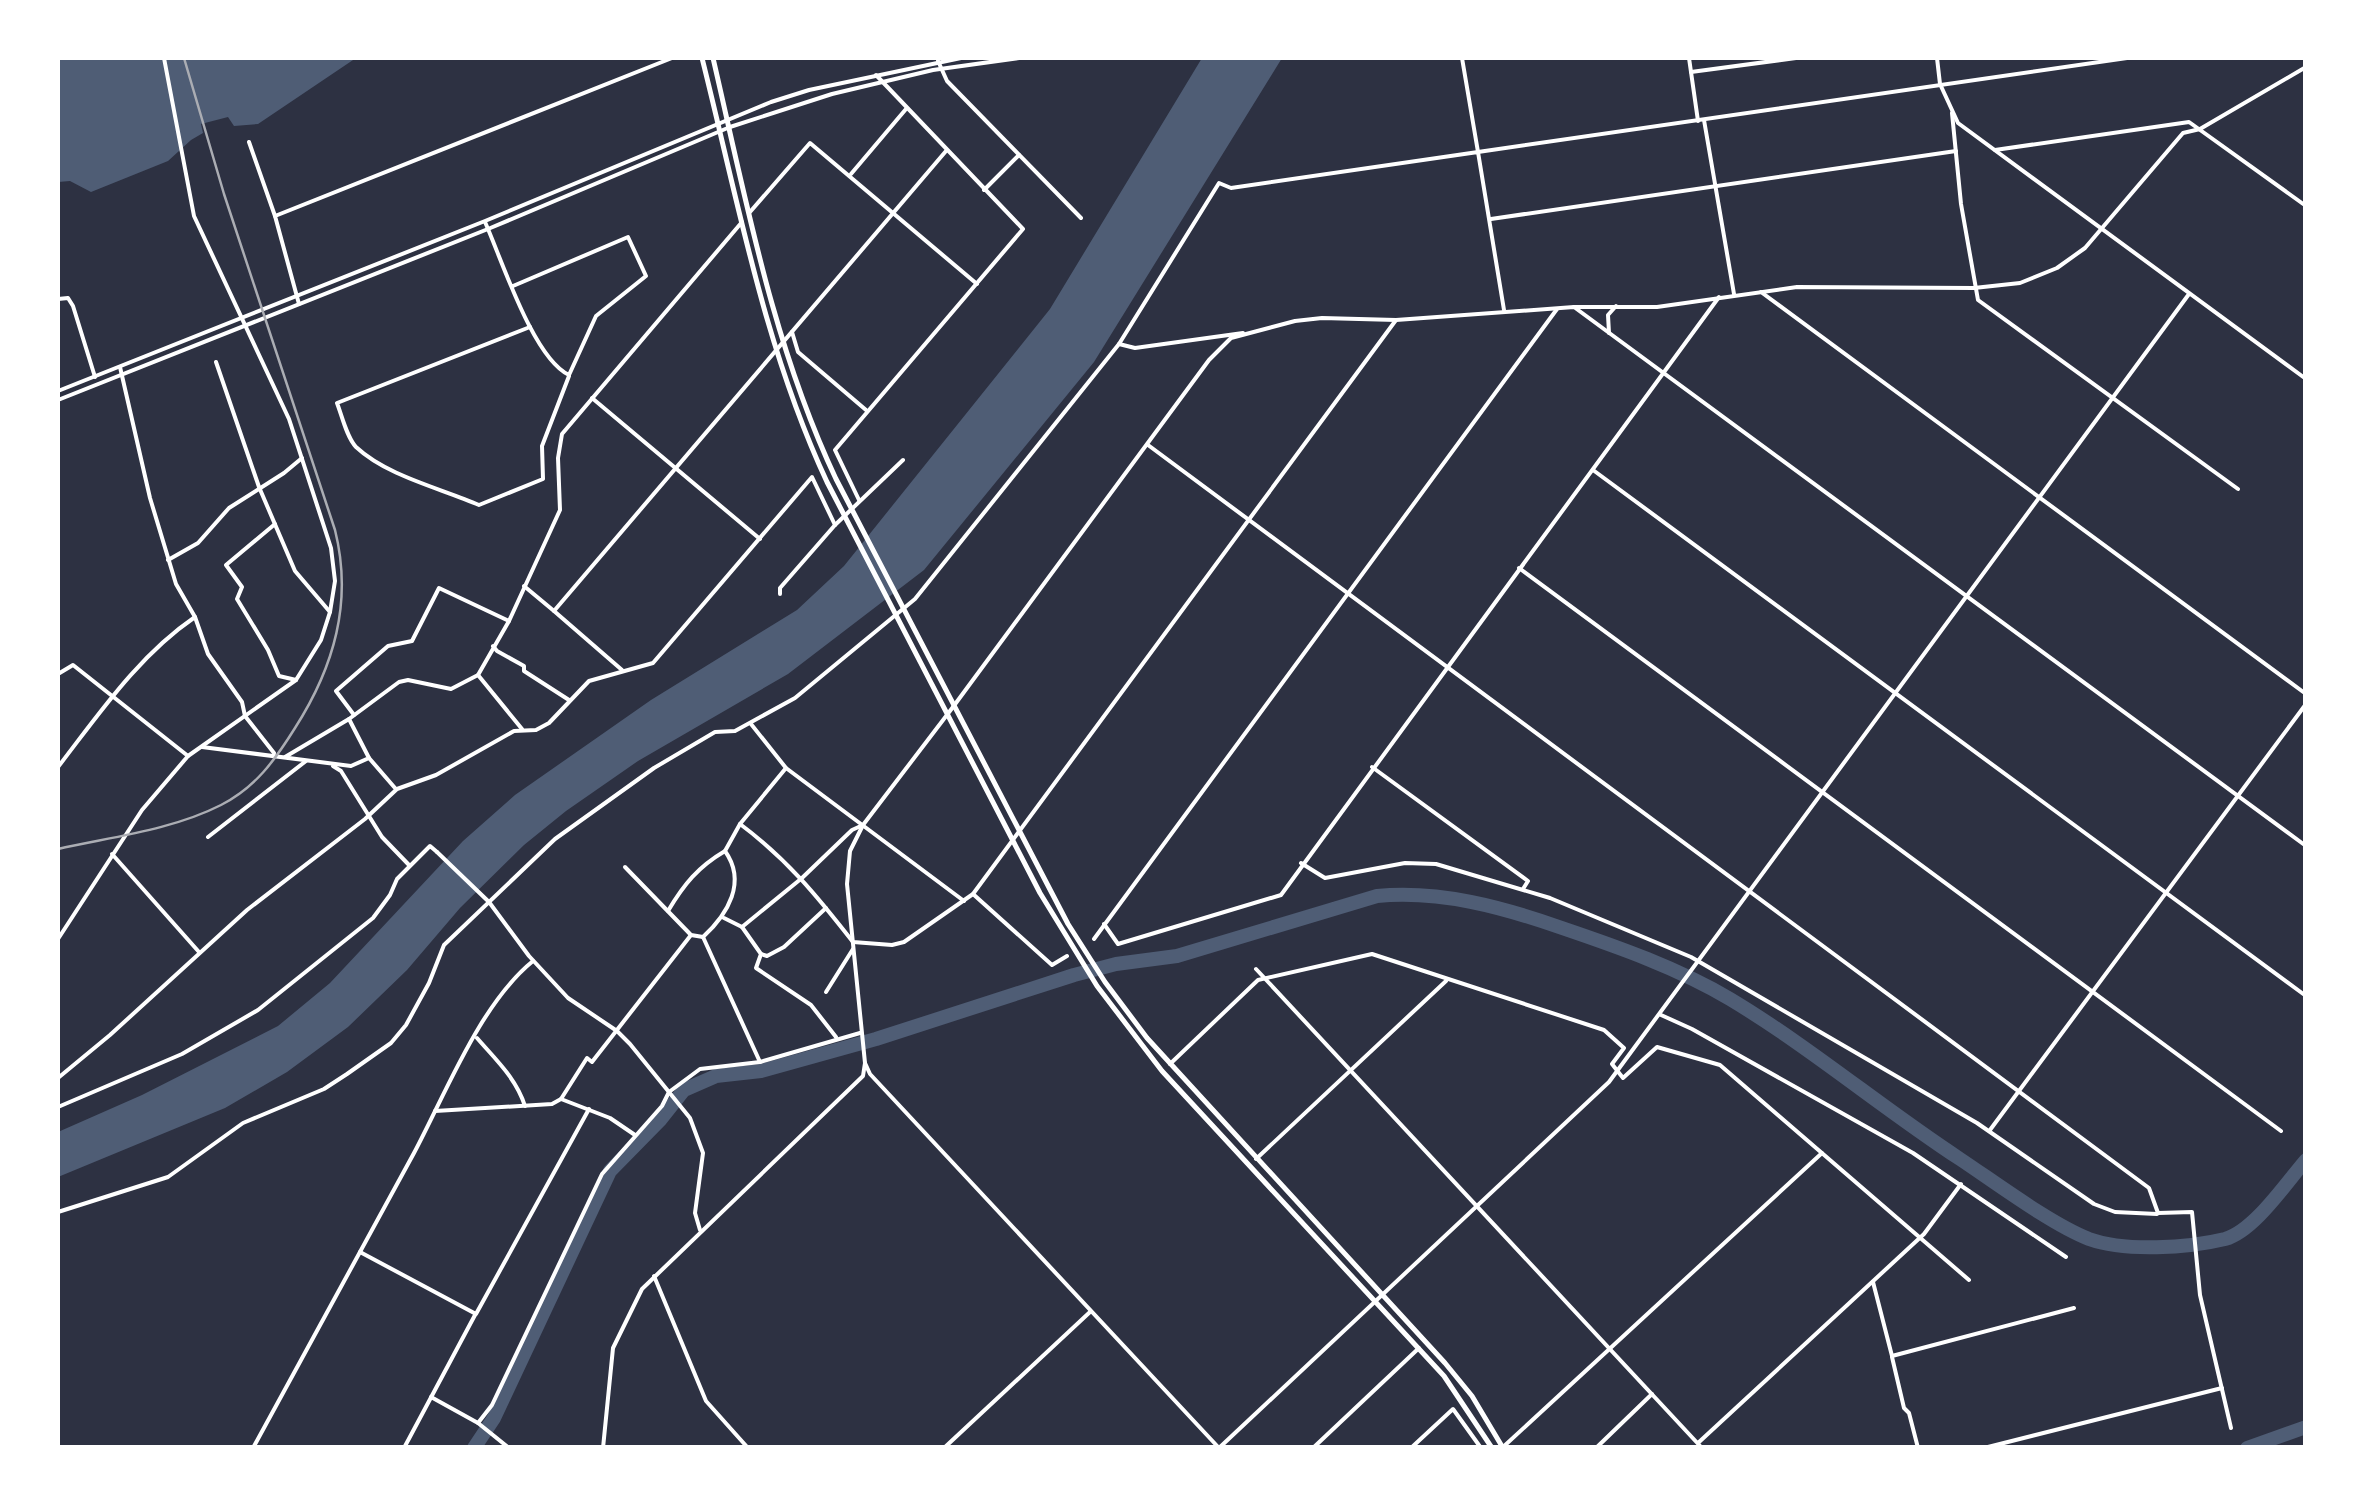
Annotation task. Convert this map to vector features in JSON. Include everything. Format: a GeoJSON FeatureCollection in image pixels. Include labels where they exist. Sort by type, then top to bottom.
{"type":"FeatureCollection","features":[{"type":"Feature","properties":{"kind":"main road"},"geometry":{"type":"LineString","coordinates":[[702,58],[776,350],[801,425],[827,482],[1087,955],[1128,1014],[1170,1064],[1459,1380],[1503,1448]]}},
{"type":"Feature","properties":{"kind":"main road"},"geometry":{"type":"LineString","coordinates":[[713,58],[797,388],[836,479],[943,696],[947,714],[1013,841],[1080,960],[1120,1018],[1162,1071],[1419,1348],[1461,1398],[1492,1448]]}},
{"type":"Feature","properties":{"kind":"street"},"geometry":{"type":"LineString","coordinates":[[58,939],[142,810],[188,756],[296,680],[321,640],[335,580],[331,548],[270,375],[194,216],[164,58]]}},
{"type":"Feature","properties":{"kind":"street"},"geometry":{"type":"LineString","coordinates":[[275,216],[672,58]]}},
{"type":"Feature","properties":{"kind":"street"},"geometry":{"type":"LineString","coordinates":[[58,391],[485,221],[718,122],[810,90],[961,58]]}},
{"type":"Feature","properties":{"kind":"street"},"geometry":{"type":"LineString","coordinates":[[58,400],[488,229],[720,131],[792,106],[883,82],[1018,58]]}},
{"type":"Feature","properties":{"kind":"street"},"geometry":{"type":"LineString","coordinates":[[1463,58],[1504,310]]}},
{"type":"Feature","properties":{"kind":"street"},"geometry":{"type":"LineString","coordinates":[[1689,58],[1717,186],[1734,294]]}},
{"type":"Feature","properties":{"kind":"street"},"geometry":{"type":"LineString","coordinates":[[1691,72],[1796,58]]}},
{"type":"Feature","properties":{"kind":"street"},"geometry":{"type":"LineString","coordinates":[[1937,58],[1940,84],[1958,123],[2306,380]]}},
{"type":"Feature","properties":{"kind":"street"},"geometry":{"type":"LineString","coordinates":[[2048,58],[2050,69]]}},
{"type":"Feature","properties":{"kind":"street"},"geometry":{"type":"LineString","coordinates":[[58,1212],[168,1176],[242,1123],[324,1090],[347,1074],[391,1042],[406,1025],[430,983],[444,945],[555,838],[654,768],[715,732],[735,731],[795,698],[915,599],[1120,344],[1219,183],[1231,188],[2127,58]]}},
{"type":"Feature","properties":{"kind":"street"},"geometry":{"type":"LineString","coordinates":[[938,61],[947,81],[1081,218]]}},
{"type":"Feature","properties":{"kind":"street"},"geometry":{"type":"LineString","coordinates":[[1120,344],[1135,348],[1248,333],[1322,318],[1396,320],[1504,310],[1657,306],[1797,287],[1974,288],[2020,283],[2074,257],[2102,230],[2158,158],[2183,133],[2200,129],[2306,67]]}},
{"type":"Feature","properties":{"kind":"street"},"geometry":{"type":"LineString","coordinates":[[859,500],[834,450],[1023,229],[876,74]]}},
{"type":"Feature","properties":{"kind":"street"},"geometry":{"type":"LineString","coordinates":[[850,175],[906,109]]}},
{"type":"Feature","properties":{"kind":"street"},"geometry":{"type":"LineString","coordinates":[[1952,113],[1978,300],[2238,489]]}},
{"type":"Feature","properties":{"kind":"street"},"geometry":{"type":"LineString","coordinates":[[1995,150],[2189,122],[2306,206]]}},
{"type":"Feature","properties":{"kind":"street"},"geometry":{"type":"LineString","coordinates":[[248,142],[275,216],[299,304]]}},
{"type":"Feature","properties":{"kind":"street"},"geometry":{"type":"LineString","coordinates":[[750,212],[810,143],[976,284]]}},
{"type":"Feature","properties":{"kind":"street"},"geometry":{"type":"LineString","coordinates":[[554,611],[946,151]]}},
{"type":"Feature","properties":{"kind":"street"},"geometry":{"type":"LineString","coordinates":[[1490,220],[1956,151]]}},
{"type":"Feature","properties":{"kind":"street"},"geometry":{"type":"LineString","coordinates":[[984,190],[1019,155]]}},
{"type":"Feature","properties":{"kind":"street"},"geometry":{"type":"LineString","coordinates":[[485,221],[530,327],[559,370],[570,374]]}},
{"type":"Feature","properties":{"kind":"street"},"geometry":{"type":"LineString","coordinates":[[281,756],[352,717],[399,682],[408,680],[451,689],[478,675],[560,510],[558,458],[562,434],[742,222]]}},
{"type":"Feature","properties":{"kind":"street"},"geometry":{"type":"LineString","coordinates":[[514,286],[628,236],[646,276],[596,316],[542,446],[543,479],[479,505],[430,483],[403,478],[354,445],[337,403],[530,327]]}},
{"type":"Feature","properties":{"kind":"street"},"geometry":{"type":"LineString","coordinates":[[1761,292],[2306,694]]}},
{"type":"Feature","properties":{"kind":"street"},"geometry":{"type":"LineString","coordinates":[[865,1063],[870,1074],[1219,1448],[1578,1114],[1617,1072],[2189,294]]}},
{"type":"Feature","properties":{"kind":"street"},"geometry":{"type":"LineString","coordinates":[[1104,924],[1118,944],[1280,895],[1719,297]]}},
{"type":"Feature","properties":{"kind":"street"},"geometry":{"type":"LineString","coordinates":[[58,299],[68,298],[73,306],[95,377]]}},
{"type":"Feature","properties":{"kind":"street"},"geometry":{"type":"LineString","coordinates":[[1608,332],[1608,315],[1616,306]]}},
{"type":"Feature","properties":{"kind":"street"},"geometry":{"type":"LineString","coordinates":[[1574,307],[2306,846]]}},
{"type":"Feature","properties":{"kind":"street"},"geometry":{"type":"LineString","coordinates":[[1094,939],[1557,309]]}},
{"type":"Feature","properties":{"kind":"street"},"geometry":{"type":"LineString","coordinates":[[853,946],[904,942],[973,894],[1396,320]]}},
{"type":"Feature","properties":{"kind":"street"},"geometry":{"type":"LineString","coordinates":[[792,332],[798,352],[868,412]]}},
{"type":"Feature","properties":{"kind":"street"},"geometry":{"type":"LineString","coordinates":[[602,1448],[613,1348],[633,1302],[700,1230],[863,1076],[865,1063],[846,866],[863,825],[1222,345],[1248,333]]}},
{"type":"Feature","properties":{"kind":"street"},"geometry":{"type":"LineString","coordinates":[[216,362],[260,489],[296,571],[330,612]]}},
{"type":"Feature","properties":{"kind":"street"},"geometry":{"type":"LineString","coordinates":[[120,367],[176,584],[195,617],[208,654],[242,702],[245,716],[281,756]]}},
{"type":"Feature","properties":{"kind":"street"},"geometry":{"type":"LineString","coordinates":[[592,398],[760,539]]}},
{"type":"Feature","properties":{"kind":"street"},"geometry":{"type":"LineString","coordinates":[[1148,444],[2150,1188],[2158,1214]]}},
{"type":"Feature","properties":{"kind":"street"},"geometry":{"type":"LineString","coordinates":[[168,560],[198,544],[229,508],[302,458]]}},
{"type":"Feature","properties":{"kind":"street"},"geometry":{"type":"LineString","coordinates":[[780,594],[780,588],[835,525],[903,460]]}},
{"type":"Feature","properties":{"kind":"street"},"geometry":{"type":"LineString","coordinates":[[1592,469],[2306,996]]}},
{"type":"Feature","properties":{"kind":"street"},"geometry":{"type":"LineString","coordinates":[[58,1078],[198,952],[396,789],[436,775],[522,729],[536,730],[549,723],[590,681],[653,663],[812,477],[835,525]]}},
{"type":"Feature","properties":{"kind":"street"},"geometry":{"type":"LineString","coordinates":[[275,524],[226,565],[242,587],[237,599],[279,676],[296,680]]}},
{"type":"Feature","properties":{"kind":"street"},"geometry":{"type":"LineString","coordinates":[[1519,568],[2282,1130]]}},
{"type":"Feature","properties":{"kind":"street"},"geometry":{"type":"LineString","coordinates":[[524,586],[622,671]]}},
{"type":"Feature","properties":{"kind":"street"},"geometry":{"type":"LineString","coordinates":[[396,789],[369,758],[336,691],[388,646],[412,641],[439,588],[508,621]]}},
{"type":"Feature","properties":{"kind":"street"},"geometry":{"type":"LineString","coordinates":[[58,767],[144,659],[195,617]]}},
{"type":"Feature","properties":{"kind":"street"},"geometry":{"type":"LineString","coordinates":[[494,646],[496,652],[524,666],[524,670],[570,701]]}},
{"type":"Feature","properties":{"kind":"street"},"geometry":{"type":"LineString","coordinates":[[58,674],[73,665],[188,756]]}},
{"type":"Feature","properties":{"kind":"street"},"geometry":{"type":"LineString","coordinates":[[478,675],[522,729]]}},
{"type":"Feature","properties":{"kind":"street"},"geometry":{"type":"LineString","coordinates":[[1989,1131],[2306,704]]}},
{"type":"Feature","properties":{"kind":"street"},"geometry":{"type":"LineString","coordinates":[[751,724],[786,768],[964,901]]}},
{"type":"Feature","properties":{"kind":"street"},"geometry":{"type":"LineString","coordinates":[[201,747],[334,766],[350,766],[369,758]]}},
{"type":"Feature","properties":{"kind":"street"},"geometry":{"type":"LineString","coordinates":[[208,837],[306,761]]}},
{"type":"Feature","properties":{"kind":"street"},"geometry":{"type":"LineString","coordinates":[[334,766],[341,771],[367,816],[409,865]]}},
{"type":"Feature","properties":{"kind":"street"},"geometry":{"type":"LineString","coordinates":[[1372,767],[1528,881],[1523,890]]}},
{"type":"Feature","properties":{"kind":"street"},"geometry":{"type":"LineString","coordinates":[[667,913],[700,866],[726,851],[740,824],[786,768]]}},
{"type":"Feature","properties":{"kind":"street"},"geometry":{"type":"LineString","coordinates":[[740,824],[774,848],[802,878],[853,946]]}},
{"type":"Feature","properties":{"kind":"street"},"geometry":{"type":"LineString","coordinates":[[742,928],[852,830],[863,825]]}},
{"type":"Feature","properties":{"kind":"street"},"geometry":{"type":"LineString","coordinates":[[58,1106],[196,1047],[258,1010],[373,918],[409,865],[430,846],[487,900],[568,998],[618,1031],[690,1118],[701,1142],[702,1170],[695,1214],[700,1230]]}},
{"type":"Feature","properties":{"kind":"street"},"geometry":{"type":"LineString","coordinates":[[703,937],[724,918],[736,882],[735,864],[726,851]]}},
{"type":"Feature","properties":{"kind":"street"},"geometry":{"type":"LineString","coordinates":[[112,854],[198,952]]}},
{"type":"Feature","properties":{"kind":"street"},"geometry":{"type":"LineString","coordinates":[[1302,863],[1325,878],[1405,863],[1436,864],[1523,890],[1608,922],[1698,964],[1989,1131],[2094,1204],[2115,1212],[2192,1212],[2196,1271],[2231,1428]]}},
{"type":"Feature","properties":{"kind":"street"},"geometry":{"type":"LineString","coordinates":[[624,867],[690,935],[703,937]]}},
{"type":"Feature","properties":{"kind":"street"},"geometry":{"type":"LineString","coordinates":[[973,894],[1052,965],[1067,956]]}},
{"type":"Feature","properties":{"kind":"street"},"geometry":{"type":"LineString","coordinates":[[724,918],[742,928],[761,954],[767,956],[784,947],[826,908]]}},
{"type":"Feature","properties":{"kind":"street"},"geometry":{"type":"LineString","coordinates":[[435,1111],[552,1104],[561,1099],[587,1058],[592,1062],[618,1031],[690,935]]}},
{"type":"Feature","properties":{"kind":"street"},"geometry":{"type":"LineString","coordinates":[[703,937],[760,1062]]}},
{"type":"Feature","properties":{"kind":"street"},"geometry":{"type":"LineString","coordinates":[[826,992],[853,946]]}},
{"type":"Feature","properties":{"kind":"street"},"geometry":{"type":"LineString","coordinates":[[761,954],[756,968],[811,1005],[836,1038]]}},
{"type":"Feature","properties":{"kind":"street"},"geometry":{"type":"LineString","coordinates":[[1170,1064],[1258,980],[1372,954],[1604,1030],[1624,1048],[1612,1064],[1624,1078],[1657,1046],[1720,1066],[1969,1280]]}},
{"type":"Feature","properties":{"kind":"street"},"geometry":{"type":"LineString","coordinates":[[253,1448],[476,1037],[507,987],[533,960]]}},
{"type":"Feature","properties":{"kind":"street"},"geometry":{"type":"LineString","coordinates":[[1256,969],[1700,1446],[1920,1238],[1961,1183]]}},
{"type":"Feature","properties":{"kind":"street"},"geometry":{"type":"LineString","coordinates":[[1256,1159],[1448,980]]}},
{"type":"Feature","properties":{"kind":"street"},"geometry":{"type":"LineString","coordinates":[[1661,1014],[1961,1183],[2066,1257]]}},
{"type":"Feature","properties":{"kind":"street"},"geometry":{"type":"LineString","coordinates":[[480,1424],[593,1190],[614,1157],[662,1106],[669,1092],[700,1069],[760,1062],[860,1033]]}},
{"type":"Feature","properties":{"kind":"street"},"geometry":{"type":"LineString","coordinates":[[476,1037],[505,1068],[525,1106]]}},
{"type":"Feature","properties":{"kind":"street"},"geometry":{"type":"LineString","coordinates":[[561,1099],[589,1109],[635,1135]]}},
{"type":"Feature","properties":{"kind":"street"},"geometry":{"type":"LineString","coordinates":[[404,1448],[589,1109]]}},
{"type":"Feature","properties":{"kind":"street"},"geometry":{"type":"LineString","coordinates":[[1503,1448],[1822,1153]]}},
{"type":"Feature","properties":{"kind":"street"},"geometry":{"type":"LineString","coordinates":[[360,1252],[476,1314]]}},
{"type":"Feature","properties":{"kind":"street"},"geometry":{"type":"LineString","coordinates":[[654,1276],[706,1401],[748,1448]]}},
{"type":"Feature","properties":{"kind":"street"},"geometry":{"type":"LineString","coordinates":[[1873,1282],[1904,1408],[1909,1412],[1918,1448]]}},
{"type":"Feature","properties":{"kind":"street"},"geometry":{"type":"LineString","coordinates":[[1892,1356],[2074,1308]]}},
{"type":"Feature","properties":{"kind":"street"},"geometry":{"type":"LineString","coordinates":[[944,1448],[1090,1312]]}},
{"type":"Feature","properties":{"kind":"street"},"geometry":{"type":"LineString","coordinates":[[1313,1448],[1419,1348]]}},
{"type":"Feature","properties":{"kind":"street"},"geometry":{"type":"LineString","coordinates":[[1984,1448],[2222,1388]]}},
{"type":"Feature","properties":{"kind":"street"},"geometry":{"type":"LineString","coordinates":[[1596,1448],[1652,1394]]}},
{"type":"Feature","properties":{"kind":"street"},"geometry":{"type":"LineString","coordinates":[[431,1398],[480,1424],[509,1448]]}},
{"type":"Feature","properties":{"kind":"street"},"geometry":{"type":"LineString","coordinates":[[1412,1448],[1453,1409],[1481,1448]]}},
{"type":"Feature","properties":{"kind":"water"},"geometry":{"type":"Polygon","coordinates":[[[58,58],[356,58],[258,124],[234,126],[228,117],[201,124],[203,133],[168,161],[91,192],[70,181],[58,182],[58,58]]]}},
{"type":"Feature","properties":{"kind":"water"},"geometry":{"type":"Polygon","coordinates":[[[1202,58],[1282,58],[1094,362],[924,570],[788,674],[638,761],[566,811],[524,845],[460,908],[407,970],[348,1027],[287,1072],[225,1108],[58,1177],[58,1132],[142,1095],[278,1026],[330,983],[463,841],[515,795],[651,700],[797,610],[844,566],[1050,309],[1202,58]]]}},
{"type":"Feature","properties":{"kind":"waterway"},"geometry":{"type":"LineString","coordinates":[[474,1448],[494,1418],[610,1171],[684,1090],[716,1076],[761,1071],[876,1039],[1074,975],[1116,964],[1177,956],[1377,896],[1447,898],[1494,907],[1605,943],[1690,978],[1789,1037],[2024,1202],[2089,1239],[2120,1246],[2157,1247],[2225,1239],[2258,1217],[2306,1160]]}},
{"type":"Feature","properties":{"kind":"waterway"},"geometry":{"type":"LineString","coordinates":[[2247,1448],[2306,1427]]}},
{"type":"Feature","properties":{"kind":"railway"},"geometry":{"type":"LineString","coordinates":[[58,849],[182,821],[245,790],[272,762],[309,705],[330,658],[341,608],[335,530],[224,194],[184,58]]}}]}
